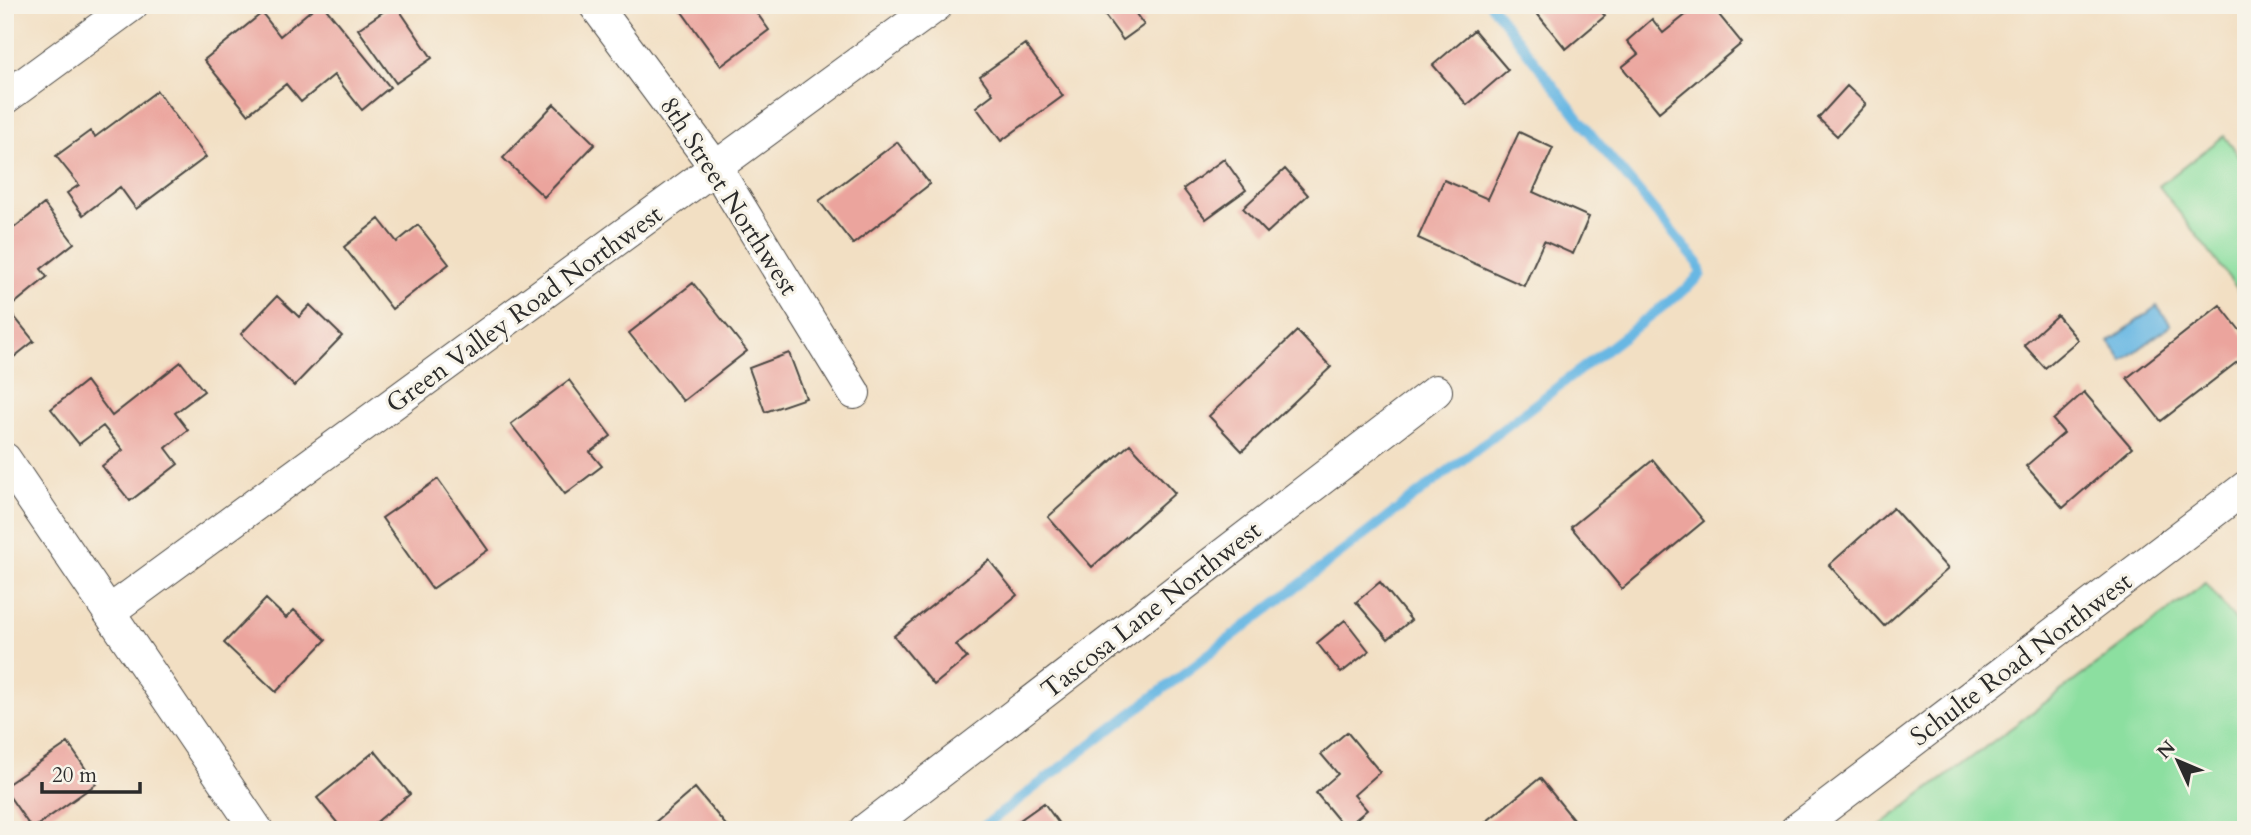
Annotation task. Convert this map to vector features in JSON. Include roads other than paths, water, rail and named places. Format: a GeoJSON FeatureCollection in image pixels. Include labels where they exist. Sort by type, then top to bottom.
{"type":"FeatureCollection","features":[{"type":"Feature","properties":{"kind":"street"},"geometry":{"type":"LineString","coordinates":[[5,99],[132,5]]}},
{"type":"Feature","properties":{"kind":"street","name":"8th Street Northwest"},"geometry":{"type":"LineString","coordinates":[[595,5],[716,168],[854,393]]}},
{"type":"Feature","properties":{"kind":"street","name":"Green Valley Road Northwest"},"geometry":{"type":"LineString","coordinates":[[110,611],[937,5]]}},
{"type":"Feature","properties":{"kind":"street","name":"Tascosa Lane Northwest"},"geometry":{"type":"LineString","coordinates":[[865,830],[1436,391]]}},
{"type":"Feature","properties":{"kind":"street"},"geometry":{"type":"LineString","coordinates":[[5,459],[257,830]]}},
{"type":"Feature","properties":{"kind":"street","name":"Schulte Road Northwest"},"geometry":{"type":"LineString","coordinates":[[1796,830],[2246,487]]}},
{"type":"Feature","properties":{"kind":"water"},"geometry":{"type":"Polygon","coordinates":[[[2157,306],[2171,325],[2123,361],[2109,342],[2157,306]]]}},
{"type":"Feature","properties":{"kind":"waterway"},"geometry":{"type":"LineString","coordinates":[[979,830],[1687,288],[1701,274],[1698,263],[1594,138],[1491,5]]}}]}
